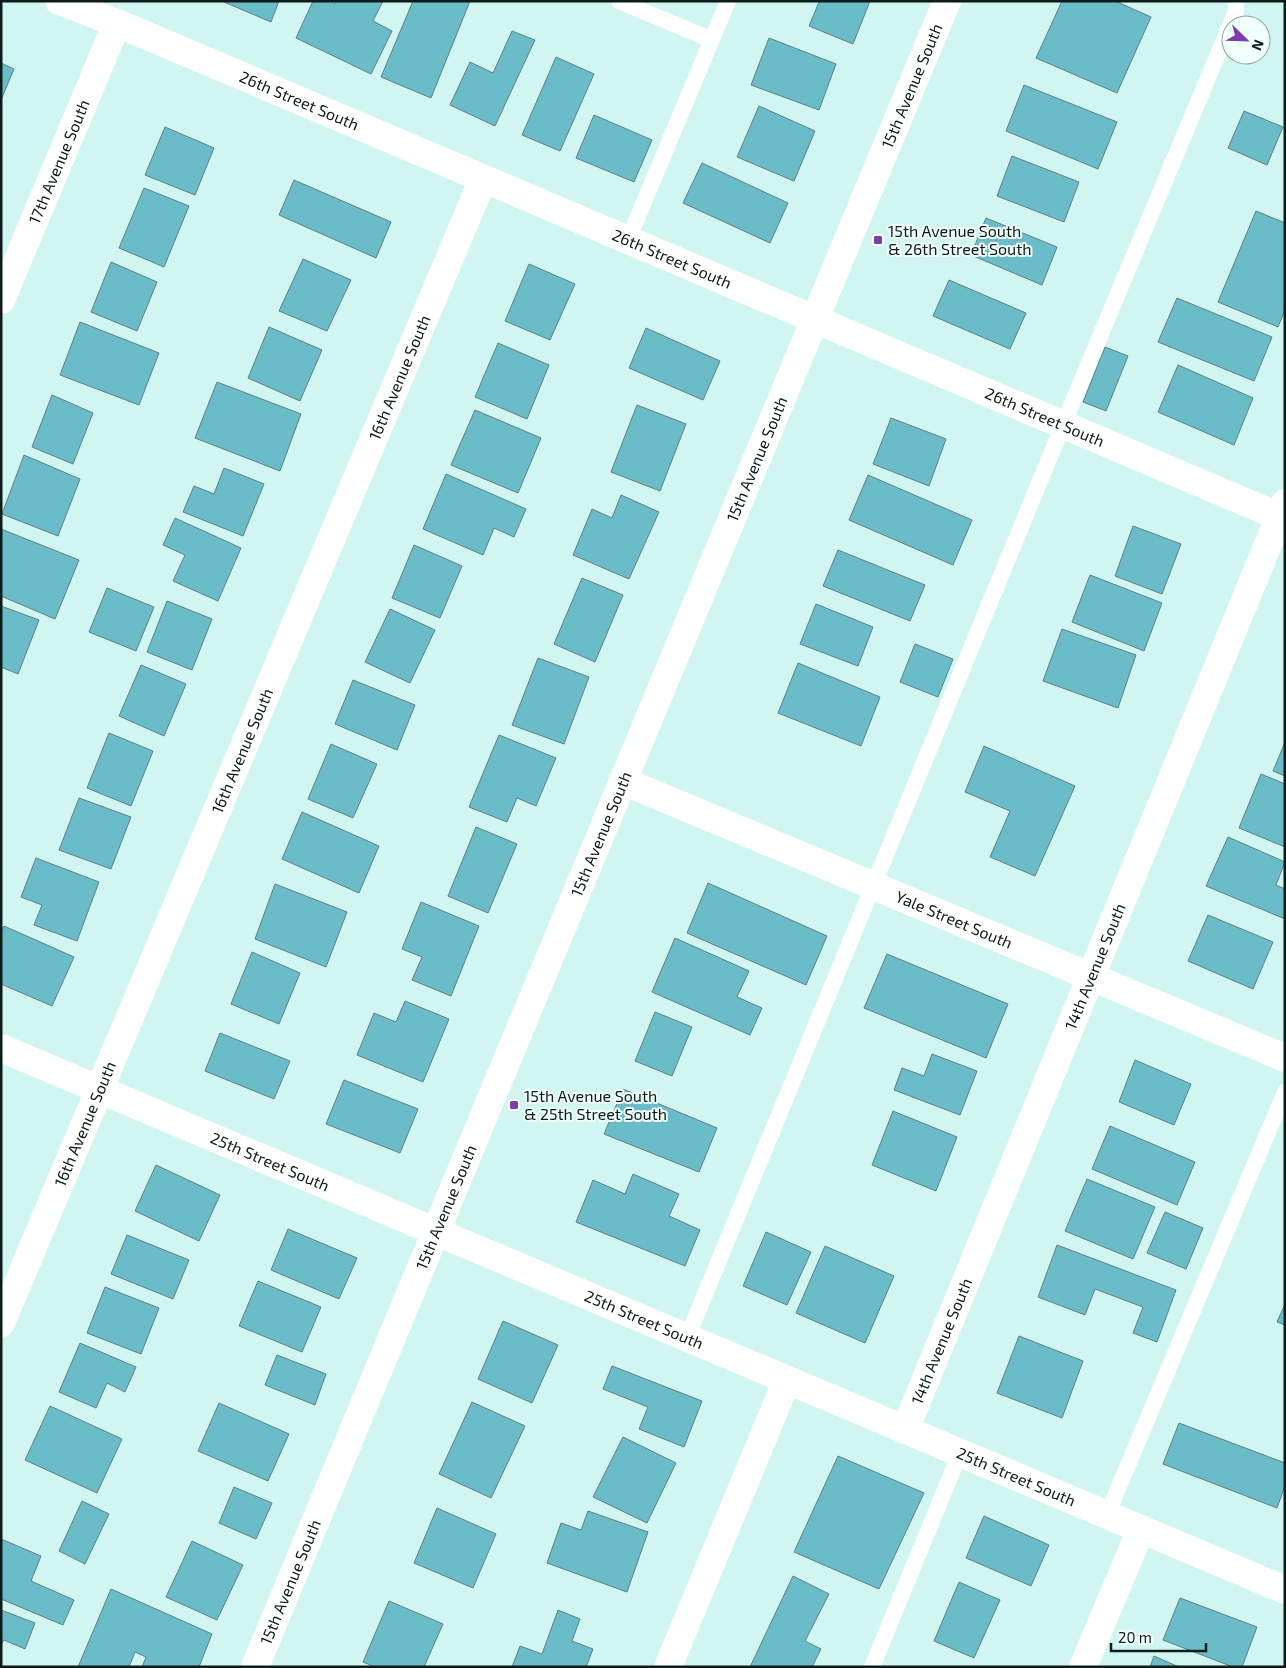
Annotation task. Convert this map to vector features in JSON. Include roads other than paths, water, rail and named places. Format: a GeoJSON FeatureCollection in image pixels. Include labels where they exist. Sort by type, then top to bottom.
{"type":"FeatureCollection","features":[{"type":"Feature","properties":{"kind":"street","name":"26th Street South"},"geometry":{"type":"LineString","coordinates":[[59,1],[1062,425],[1283,513]]}},
{"type":"Feature","properties":{"kind":"street","name":"15th Avenue South"},"geometry":{"type":"LineString","coordinates":[[255,1667],[947,1]]}},
{"type":"Feature","properties":{"kind":"street","name":"17th Avenue South"},"geometry":{"type":"LineString","coordinates":[[1,300],[117,24]]}},
{"type":"Feature","properties":{"kind":"street","name":"16th Avenue South"},"geometry":{"type":"LineString","coordinates":[[1,1323],[483,179]]}},
{"type":"Feature","properties":{"kind":"street","name":"14th Avenue South"},"geometry":{"type":"LineString","coordinates":[[905,1430],[1283,513]]}},
{"type":"Feature","properties":{"kind":"street","name":"Yale Street South"},"geometry":{"type":"LineString","coordinates":[[623,781],[1285,1058]]}},
{"type":"Feature","properties":{"kind":"street","name":"25th Street South"},"geometry":{"type":"LineString","coordinates":[[1,1048],[1285,1590]]}},
{"type":"Feature","properties":{"kind":"street"},"geometry":{"type":"LineString","coordinates":[[668,1667],[787,1380]]}},
{"type":"Feature","properties":{"kind":"street"},"geometry":{"type":"LineString","coordinates":[[1083,1667],[1141,1529]]}},
{"type":"Feature","properties":{"kind":"lane"},"geometry":{"type":"LineString","coordinates":[[619,1],[712,40]]}},
{"type":"Feature","properties":{"kind":"lane"},"geometry":{"type":"LineString","coordinates":[[628,240],[728,1]]}},
{"type":"Feature","properties":{"kind":"lane"},"geometry":{"type":"LineString","coordinates":[[687,1338],[1062,425],[1236,11],[1236,1]]}},
{"type":"Feature","properties":{"kind":"lane"},"geometry":{"type":"LineString","coordinates":[[1107,1515],[1285,1092]]}},
{"type":"Feature","properties":{"kind":"lane"},"geometry":{"type":"LineString","coordinates":[[872,1667],[960,1453]]}},
{"type":"Feature","properties":{"kind":"place","name":"15th Avenue South & 26th Street South"},"geometry":{"type":"Point","coordinates":[878,240]}},
{"type":"Feature","properties":{"kind":"place","name":"15th Avenue South & 25th Street South"},"geometry":{"type":"Point","coordinates":[514,1105]}}]}
